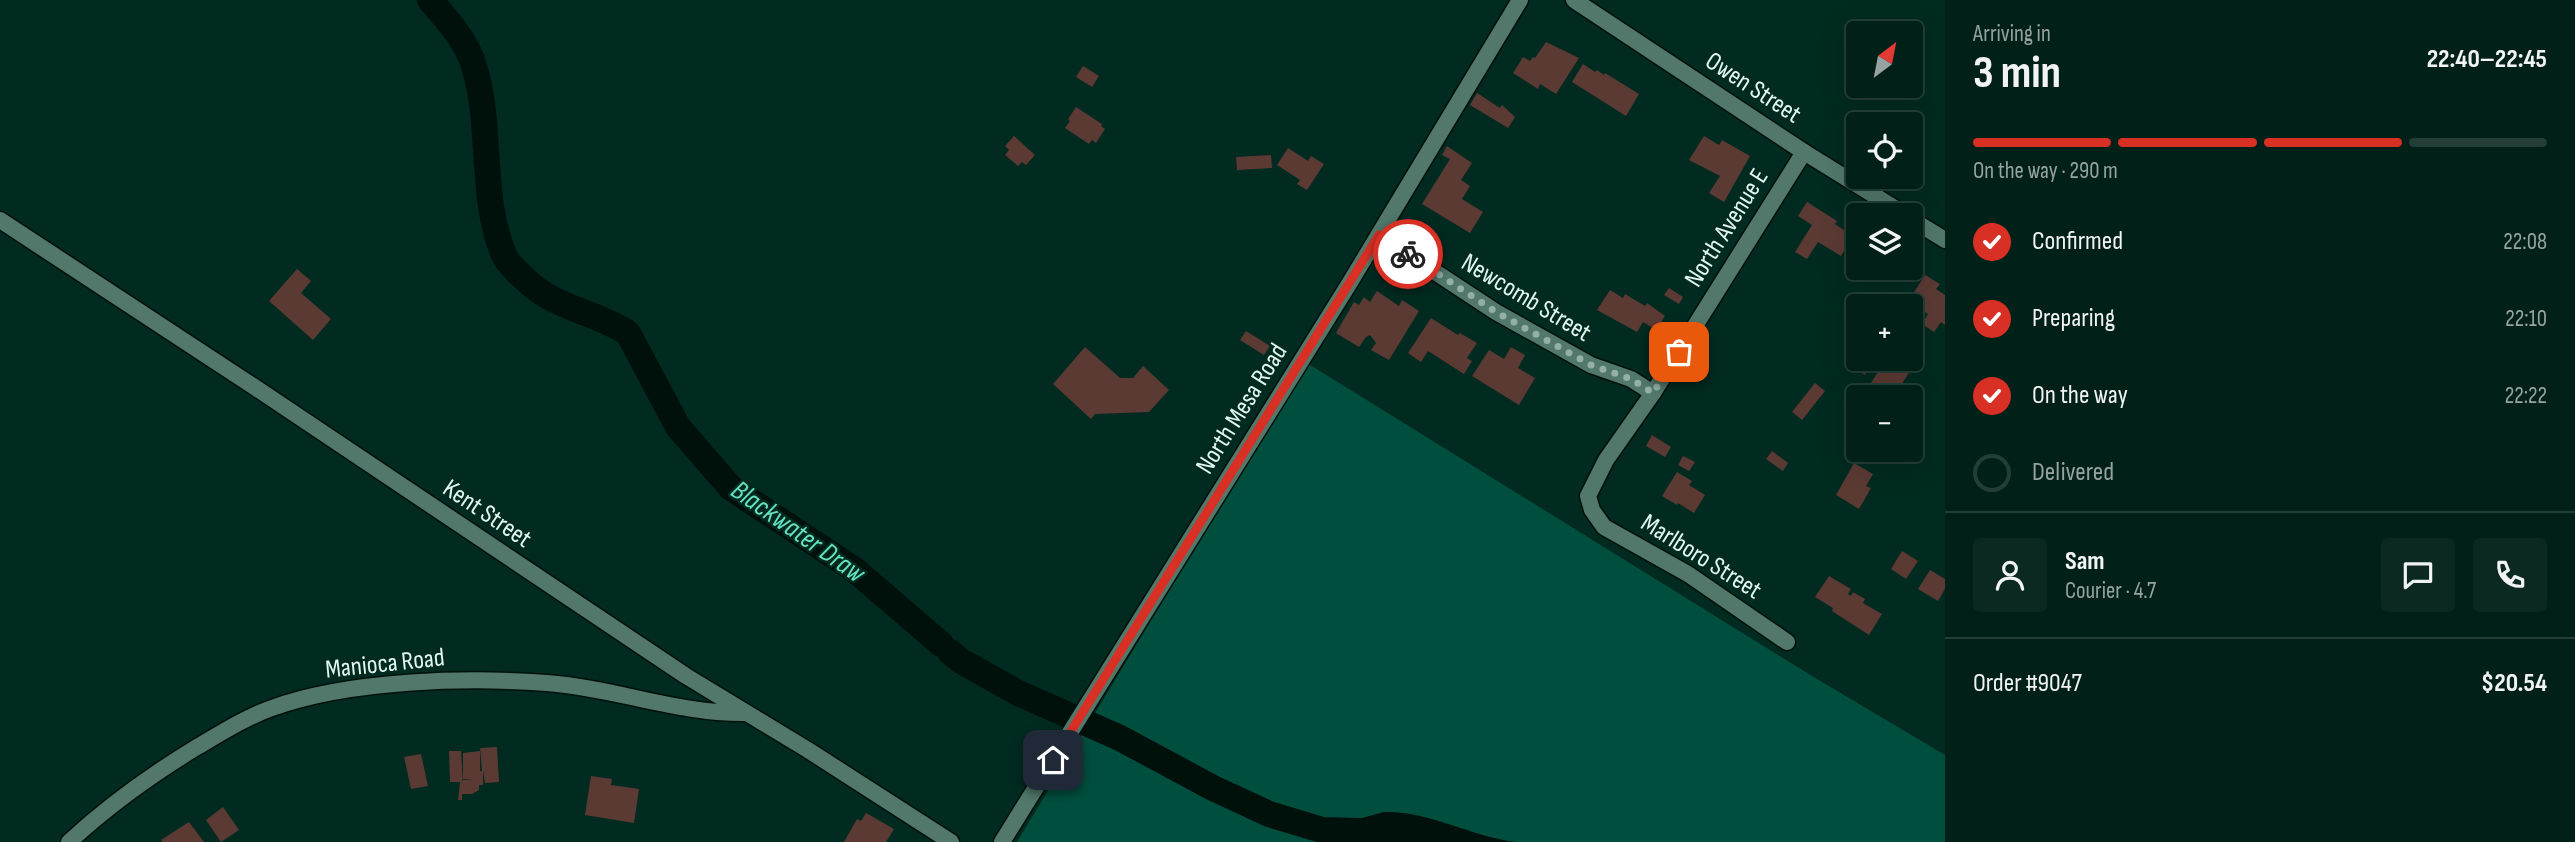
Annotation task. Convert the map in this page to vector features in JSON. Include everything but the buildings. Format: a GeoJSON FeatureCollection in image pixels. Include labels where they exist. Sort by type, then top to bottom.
{"type":"FeatureCollection","features":[{"type":"Feature","properties":{"kind":"street","name":"North Mesa Road"},"geometry":{"type":"LineString","coordinates":[[1002,842],[1379,235],[1520,0]]}},
{"type":"Feature","properties":{"kind":"street","name":"Owen Street"},"geometry":{"type":"LineString","coordinates":[[1574,0],[1804,152],[1887,203]]}},
{"type":"Feature","properties":{"kind":"street","name":"North Avenue E"},"geometry":{"type":"LineString","coordinates":[[1592,510],[1588,496],[1606,460],[1653,393],[1804,152]]}},
{"type":"Feature","properties":{"kind":"street","name":"Kent Street"},"geometry":{"type":"LineString","coordinates":[[0,220],[686,676],[951,842]]}},
{"type":"Feature","properties":{"kind":"street"},"geometry":{"type":"LineString","coordinates":[[1923,226],[1945,240]]}},
{"type":"Feature","properties":{"kind":"street","name":"Newcomb Street"},"geometry":{"type":"LineString","coordinates":[[1379,235],[1496,312],[1591,365],[1631,379],[1653,393]]}},
{"type":"Feature","properties":{"kind":"street","name":"Marlboro Street"},"geometry":{"type":"LineString","coordinates":[[1592,510],[1604,527],[1688,574],[1787,642]]}},
{"type":"Feature","properties":{"kind":"street","name":"Manioca Road"},"geometry":{"type":"LineString","coordinates":[[69,842],[122,796],[214,737],[272,708],[350,689],[444,681],[547,683],[598,690],[695,712],[746,713]]}},
{"type":"Feature","properties":{"kind":"green space"},"geometry":{"type":"Polygon","coordinates":[[[1307,363],[1812,676],[1945,755],[1945,842],[1017,842],[1307,363]]]}},
{"type":"Feature","properties":{"kind":"shaded area"},"geometry":{"type":"Polygon","coordinates":[[[1384,812],[1418,816],[1517,842],[1361,842],[1358,835],[1362,818],[1384,812]]]}},
{"type":"Feature","properties":{"kind":"waterway","name":"Blackwater Draw"},"geometry":{"type":"LineString","coordinates":[[430,0],[450,23],[474,66],[483,113],[491,209],[504,255],[511,265],[548,297],[628,333],[678,427],[731,488],[855,570],[941,644]]}},
{"type":"Feature","properties":{"kind":"waterway","name":"Blackwater Draw"},"geometry":{"type":"LineString","coordinates":[[950,652],[1018,693],[1120,738],[1213,788],[1269,814],[1322,830],[1360,831],[1395,842]]}},
{"type":"Feature","properties":{"kind":"way so far"},"geometry":{"type":"LineString","coordinates":[[1408,254],[1496,312],[1591,365],[1631,379],[1653,393],[1679,352]]}},
{"type":"Feature","properties":{"kind":"route"},"geometry":{"type":"LineString","coordinates":[[1053,760],[1379,235],[1408,254]]}}]}
